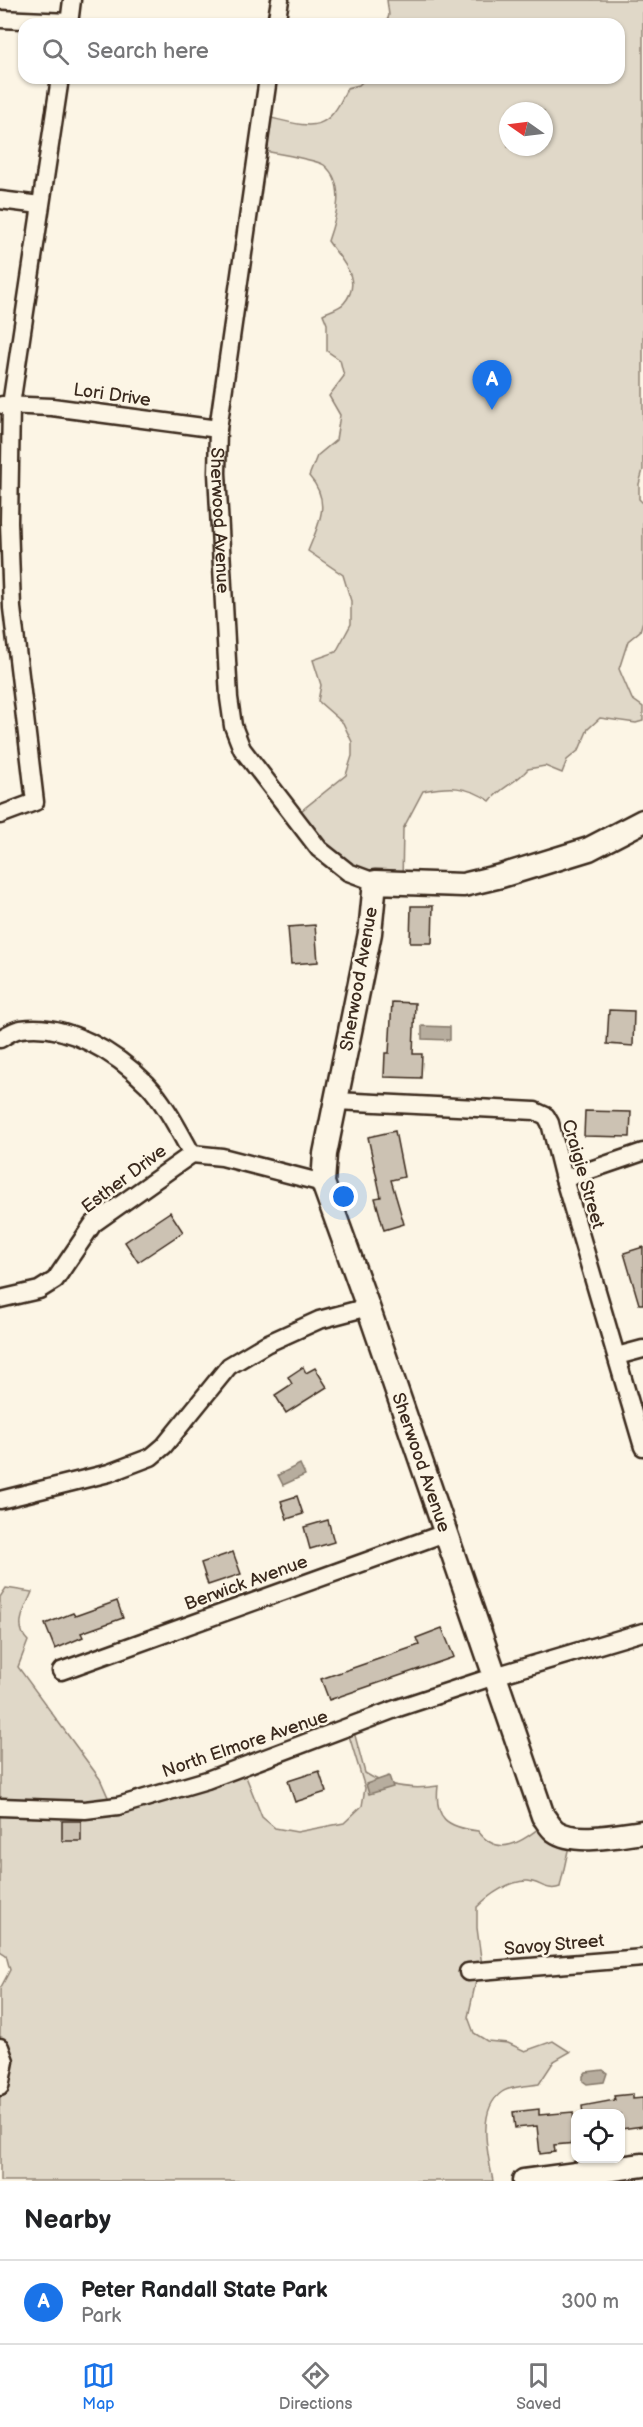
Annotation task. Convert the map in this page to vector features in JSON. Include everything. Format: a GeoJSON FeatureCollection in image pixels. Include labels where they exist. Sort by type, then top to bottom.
{"type":"FeatureCollection","features":[{"type":"Feature","properties":{"kind":"street"},"geometry":{"type":"LineString","coordinates":[[70,18],[72,0]]}},
{"type":"Feature","properties":{"kind":"street"},"geometry":{"type":"LineString","coordinates":[[277,18],[280,0]]}},
{"type":"Feature","properties":{"kind":"street"},"geometry":{"type":"LineString","coordinates":[[0,19],[18,20]]}},
{"type":"Feature","properties":{"kind":"street"},"geometry":{"type":"LineString","coordinates":[[0,814],[35,802],[6,608],[9,522],[5,405],[59,84]]}},
{"type":"Feature","properties":{"kind":"street","name":"Sherwood Avenue"},"geometry":{"type":"LineString","coordinates":[[267,84],[218,429],[217,473],[228,698],[233,726],[242,750],[320,849],[348,872],[375,882],[370,933],[325,1154],[323,1184],[368,1307],[543,1816],[554,1830],[566,1836],[587,1838],[643,1832]]}},
{"type":"Feature","properties":{"kind":"street"},"geometry":{"type":"LineString","coordinates":[[0,200],[40,205]]}},
{"type":"Feature","properties":{"kind":"street","name":"Lori Drive"},"geometry":{"type":"LineString","coordinates":[[5,405],[52,407],[218,429]]}},
{"type":"Feature","properties":{"kind":"street"},"geometry":{"type":"LineString","coordinates":[[375,882],[463,885],[589,849],[643,821]]}},
{"type":"Feature","properties":{"kind":"street"},"geometry":{"type":"LineString","coordinates":[[0,1039],[20,1029],[51,1030],[90,1041],[123,1063],[148,1086],[192,1154],[222,1156],[323,1184]]}},
{"type":"Feature","properties":{"kind":"street","name":"Craigie Street"},"geometry":{"type":"LineString","coordinates":[[336,1101],[535,1111],[546,1116],[550,1123],[564,1179],[643,1447]]}},
{"type":"Feature","properties":{"kind":"street"},"geometry":{"type":"LineString","coordinates":[[564,1179],[643,1152]]}},
{"type":"Feature","properties":{"kind":"street","name":"Esther Drive"},"geometry":{"type":"LineString","coordinates":[[0,1299],[39,1290],[55,1280],[93,1224],[192,1154]]}},
{"type":"Feature","properties":{"kind":"street"},"geometry":{"type":"LineString","coordinates":[[0,1500],[109,1473],[151,1457],[164,1446],[229,1366],[266,1344],[319,1320],[368,1307]]}},
{"type":"Feature","properties":{"kind":"street"},"geometry":{"type":"LineString","coordinates":[[617,1356],[643,1349]]}},
{"type":"Feature","properties":{"kind":"street","name":"Berwick Avenue"},"geometry":{"type":"LineString","coordinates":[[61,1671],[445,1533]]}},
{"type":"Feature","properties":{"kind":"street","name":"North Elmore Avenue"},"geometry":{"type":"LineString","coordinates":[[0,1807],[85,1810],[118,1806],[207,1780],[398,1708],[495,1676],[643,1632]]}},
{"type":"Feature","properties":{"kind":"street","name":"Savoy Street"},"geometry":{"type":"LineString","coordinates":[[468,1972],[643,1958]]}},
{"type":"Feature","properties":{"kind":"street"},"geometry":{"type":"LineString","coordinates":[[0,2047],[5,2061],[1,2082]]}},
{"type":"Feature","properties":{"kind":"street"},"geometry":{"type":"LineString","coordinates":[[524,2181],[643,2165]]}},
{"type":"Feature","properties":{"kind":"shaded area"},"geometry":{"type":"Polygon","coordinates":[[[387,0],[643,0],[643,470],[639,484],[639,499],[643,503],[643,621],[640,631],[628,641],[619,669],[632,699],[643,707],[643,721],[636,723],[600,718],[588,729],[579,750],[567,760],[562,773],[545,766],[528,769],[490,801],[465,789],[441,788],[423,791],[403,829],[402,883],[354,873],[320,839],[301,811],[346,775],[352,756],[352,742],[343,723],[318,701],[321,685],[313,660],[336,652],[351,624],[351,601],[343,575],[308,551],[319,522],[322,504],[316,486],[309,476],[317,456],[336,440],[340,415],[329,396],[344,376],[340,360],[327,351],[327,324],[323,314],[342,305],[350,295],[352,286],[348,270],[328,241],[338,201],[331,173],[320,163],[264,151],[267,117],[306,125],[316,124],[332,114],[347,88],[360,84],[625,84],[625,18],[388,18],[387,0]]]}},
{"type":"Feature","properties":{"kind":"shaded area"},"geometry":{"type":"Polygon","coordinates":[[[422,1026],[450,1027],[450,1040],[422,1039],[422,1026]]]}},
{"type":"Feature","properties":{"kind":"shaded area"},"geometry":{"type":"Polygon","coordinates":[[[300,1464],[305,1475],[283,1485],[278,1475],[300,1464]]]}},
{"type":"Feature","properties":{"kind":"shaded area"},"geometry":{"type":"Polygon","coordinates":[[[6,1588],[32,1592],[22,1617],[21,1629],[28,1641],[18,1667],[100,1779],[112,1806],[243,1769],[262,1817],[275,1828],[297,1832],[344,1823],[362,1806],[365,1788],[347,1729],[353,1728],[365,1773],[382,1782],[400,1786],[419,1788],[438,1786],[438,1806],[441,1814],[451,1824],[478,1831],[496,1845],[505,1846],[523,1839],[551,1819],[571,1837],[560,1887],[547,1888],[532,1882],[521,1881],[494,1893],[477,1907],[477,1928],[483,1973],[476,1981],[468,2017],[474,2033],[487,2041],[508,2043],[525,2051],[553,2041],[570,2052],[554,2061],[539,2084],[510,2088],[494,2100],[486,2121],[487,2146],[493,2181],[0,2181],[0,1989],[10,1970],[6,1955],[0,1951],[0,1597],[6,1588]]]}},
{"type":"Feature","properties":{"kind":"shaded area"},"geometry":{"type":"Polygon","coordinates":[[[389,1776],[393,1787],[369,1794],[366,1784],[389,1776]]]}},
{"type":"Feature","properties":{"kind":"shaded area"},"geometry":{"type":"Polygon","coordinates":[[[603,2070],[607,2073],[604,2082],[587,2084],[583,2081],[586,2072],[603,2070]]]}},
{"type":"Feature","properties":{"kind":"building"},"geometry":{"type":"Polygon","coordinates":[[[411,906],[433,906],[432,943],[410,943],[411,906]]]}},
{"type":"Feature","properties":{"kind":"building"},"geometry":{"type":"Polygon","coordinates":[[[315,925],[318,962],[291,964],[288,927],[315,925]]]}},
{"type":"Feature","properties":{"kind":"building"},"geometry":{"type":"Polygon","coordinates":[[[392,1002],[415,1003],[413,1054],[422,1054],[421,1078],[384,1077],[385,1053],[389,1053],[392,1002]]]}},
{"type":"Feature","properties":{"kind":"building"},"geometry":{"type":"Polygon","coordinates":[[[609,1010],[634,1011],[633,1046],[607,1044],[609,1010]]]}},
{"type":"Feature","properties":{"kind":"building"},"geometry":{"type":"Polygon","coordinates":[[[585,1111],[631,1112],[630,1137],[584,1136],[585,1111]]]}},
{"type":"Feature","properties":{"kind":"building"},"geometry":{"type":"Polygon","coordinates":[[[395,1131],[404,1177],[391,1180],[404,1224],[384,1230],[375,1198],[381,1197],[368,1137],[395,1131]]]}},
{"type":"Feature","properties":{"kind":"building"},"geometry":{"type":"Polygon","coordinates":[[[170,1212],[183,1232],[138,1262],[125,1242],[170,1212]]]}},
{"type":"Feature","properties":{"kind":"building"},"geometry":{"type":"Polygon","coordinates":[[[643,1247],[643,1304],[639,1304],[624,1253],[643,1247]]]}},
{"type":"Feature","properties":{"kind":"building"},"geometry":{"type":"Polygon","coordinates":[[[303,1367],[306,1373],[315,1368],[327,1387],[286,1413],[275,1395],[292,1384],[288,1377],[303,1367]]]}},
{"type":"Feature","properties":{"kind":"building"},"geometry":{"type":"Polygon","coordinates":[[[297,1496],[303,1514],[287,1519],[281,1501],[297,1496]]]}},
{"type":"Feature","properties":{"kind":"building"},"geometry":{"type":"Polygon","coordinates":[[[328,1520],[334,1542],[310,1549],[304,1527],[328,1520]]]}},
{"type":"Feature","properties":{"kind":"building"},"geometry":{"type":"Polygon","coordinates":[[[233,1552],[241,1574],[208,1585],[201,1563],[233,1552]]]}},
{"type":"Feature","properties":{"kind":"building"},"geometry":{"type":"Polygon","coordinates":[[[117,1601],[123,1618],[81,1633],[83,1637],[55,1649],[45,1624],[73,1613],[75,1616],[117,1601]]]}},
{"type":"Feature","properties":{"kind":"building"},"geometry":{"type":"Polygon","coordinates":[[[442,1628],[454,1657],[329,1700],[321,1679],[419,1645],[416,1638],[442,1628]]]}},
{"type":"Feature","properties":{"kind":"building"},"geometry":{"type":"Polygon","coordinates":[[[319,1771],[326,1792],[295,1802],[288,1781],[319,1771]]]}},
{"type":"Feature","properties":{"kind":"building"},"geometry":{"type":"Polygon","coordinates":[[[62,1821],[81,1821],[81,1841],[62,1841],[62,1821]]]}},
{"type":"Feature","properties":{"kind":"building"},"geometry":{"type":"Polygon","coordinates":[[[633,2094],[633,2099],[643,2098],[643,2126],[625,2128],[625,2109],[582,2109],[582,2106],[615,2100],[614,2096],[633,2094]]]}},
{"type":"Feature","properties":{"kind":"building"},"geometry":{"type":"Polygon","coordinates":[[[539,2109],[539,2115],[571,2112],[571,2143],[554,2145],[555,2152],[540,2154],[537,2126],[515,2128],[513,2112],[539,2109]]]}},
{"type":"Feature","properties":{"kind":"place","name":"Peter Randall State Park"},"geometry":{"type":"Point","coordinates":[492,410]}}]}
